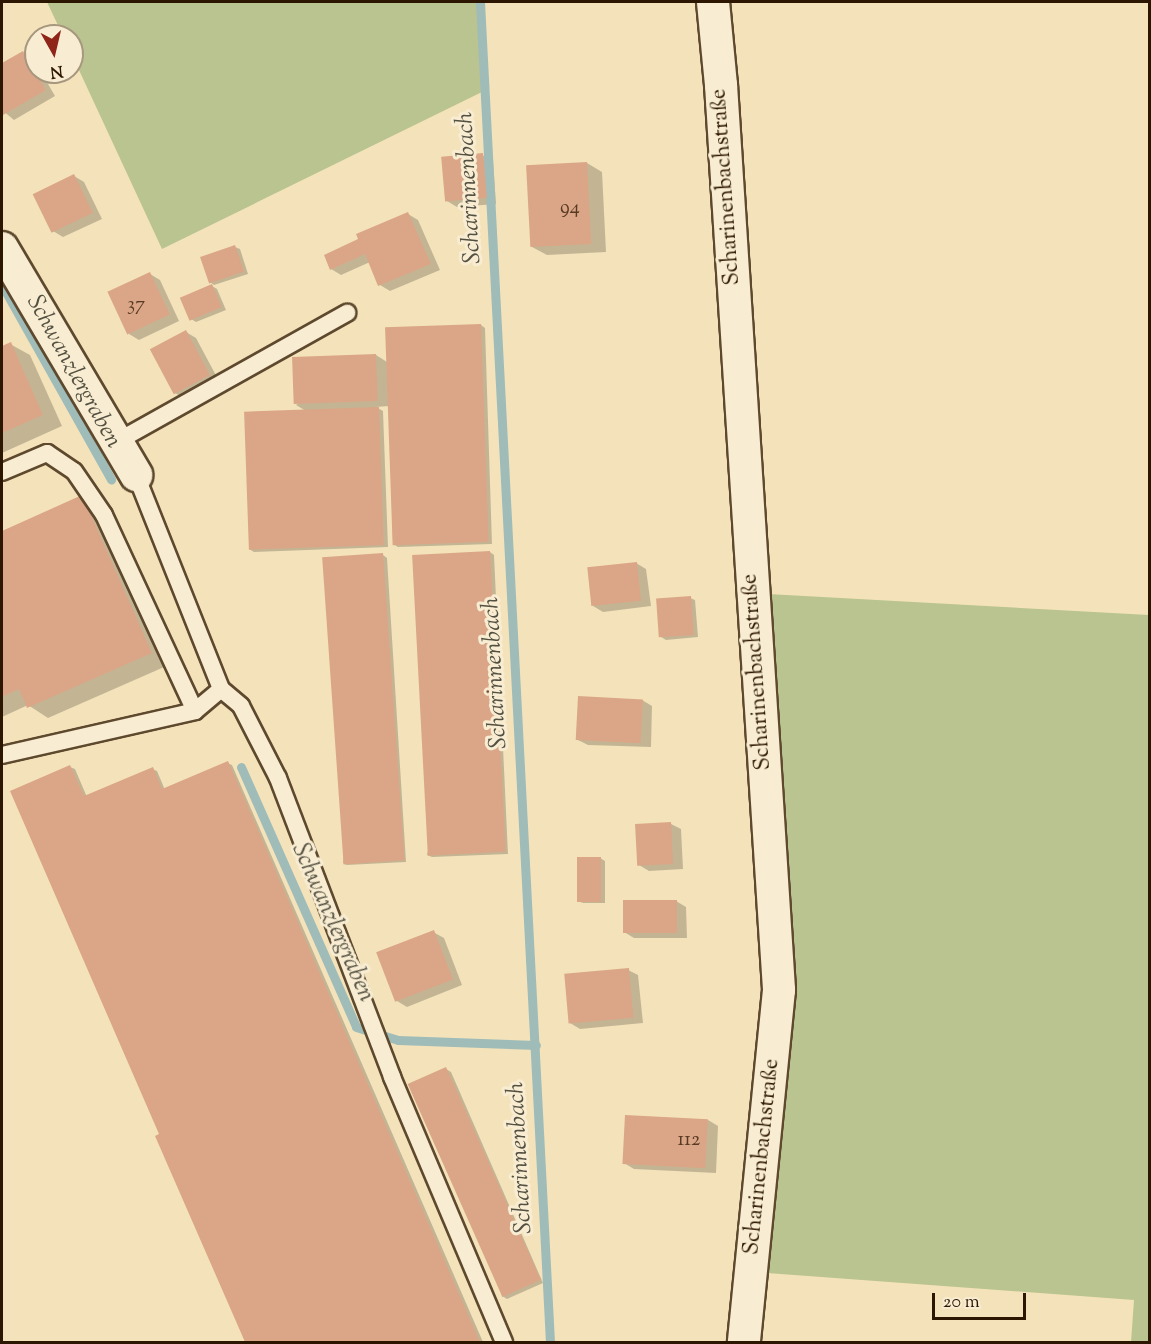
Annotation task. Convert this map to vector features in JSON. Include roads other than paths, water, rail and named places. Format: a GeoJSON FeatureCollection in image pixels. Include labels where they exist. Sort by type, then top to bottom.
{"type":"FeatureCollection","features":[{"type":"Feature","properties":{"kind":"street","name":"Scharinenbachstraße"},"geometry":{"type":"LineString","coordinates":[[713,2],[721,85],[779,990],[744,1342]]}},
{"type":"Feature","properties":{"kind":"street"},"geometry":{"type":"LineString","coordinates":[[2,248],[136,475]]}},
{"type":"Feature","properties":{"kind":"lane"},"geometry":{"type":"LineString","coordinates":[[116,442],[347,313]]}},
{"type":"Feature","properties":{"kind":"lane"},"geometry":{"type":"LineString","coordinates":[[2,472],[47,453],[74,471],[104,515],[195,711]]}},
{"type":"Feature","properties":{"kind":"lane"},"geometry":{"type":"LineString","coordinates":[[136,475],[221,688],[242,706],[278,778],[384,1055],[504,1342]]}},
{"type":"Feature","properties":{"kind":"lane"},"geometry":{"type":"LineString","coordinates":[[2,755],[195,711],[221,688]]}},
{"type":"Feature","properties":{"kind":"waterway","name":"Scharinnenbach"},"geometry":{"type":"LineString","coordinates":[[480,2],[550,1342]]}},
{"type":"Feature","properties":{"kind":"waterway","name":"Schwanzlergraben"},"geometry":{"type":"LineString","coordinates":[[2,285],[111,479]]}},
{"type":"Feature","properties":{"kind":"waterway","name":"Schwanzlergraben"},"geometry":{"type":"LineString","coordinates":[[241,767],[356,1027],[398,1040],[536,1045]]}}]}
